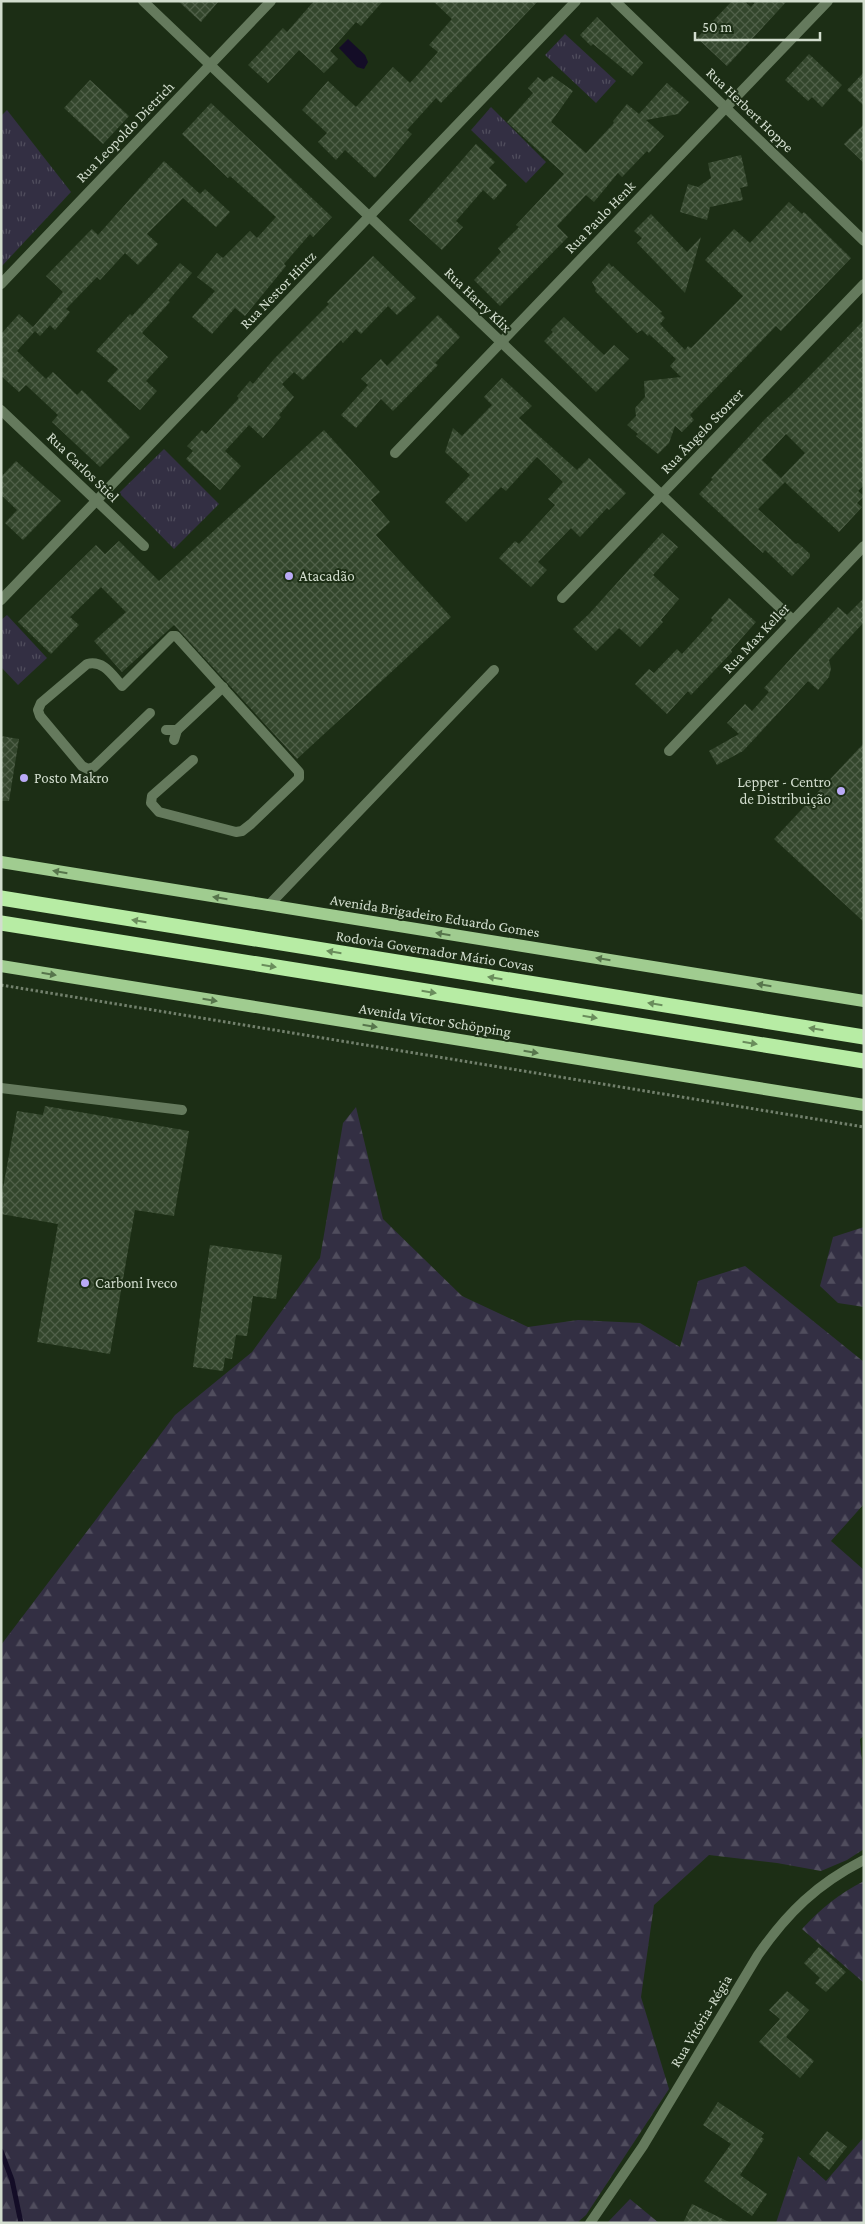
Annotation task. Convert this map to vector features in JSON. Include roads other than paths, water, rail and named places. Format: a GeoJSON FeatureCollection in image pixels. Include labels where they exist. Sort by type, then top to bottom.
{"type":"FeatureCollection","features":[{"type":"Feature","properties":{"kind":"highway","name":"Rodovia Governador Mário Covas"},"geometry":{"type":"LineString","coordinates":[[1,898],[864,1037]]}},
{"type":"Feature","properties":{"kind":"highway"},"geometry":{"type":"LineString","coordinates":[[1,923],[864,1061]]}},
{"type":"Feature","properties":{"kind":"main road","name":"Avenida Brigadeiro Eduardo Gomes"},"geometry":{"type":"LineString","coordinates":[[1,862],[864,1001]]}},
{"type":"Feature","properties":{"kind":"main road","name":"Avenida Victor Schöpping"},"geometry":{"type":"LineString","coordinates":[[1,966],[864,1105]]}},
{"type":"Feature","properties":{"kind":"street","name":"Rua Harry Klix"},"geometry":{"type":"LineString","coordinates":[[143,1],[793,620]]}},
{"type":"Feature","properties":{"kind":"street","name":"Rua Leopoldo Dietrich"},"geometry":{"type":"LineString","coordinates":[[1,284],[271,1]]}},
{"type":"Feature","properties":{"kind":"street","name":"Rua Nestor Hintz"},"geometry":{"type":"LineString","coordinates":[[1,600],[576,1]]}},
{"type":"Feature","properties":{"kind":"street","name":"Rua Herbert Hoppe"},"geometry":{"type":"LineString","coordinates":[[615,1],[864,241]]}},
{"type":"Feature","properties":{"kind":"street","name":"Rua Paulo Henk"},"geometry":{"type":"LineString","coordinates":[[395,453],[828,1]]}},
{"type":"Feature","properties":{"kind":"street","name":"Rua Ângelo Storrer"},"geometry":{"type":"LineString","coordinates":[[562,598],[864,284]]}},
{"type":"Feature","properties":{"kind":"street","name":"Rua Carlos Stiel"},"geometry":{"type":"LineString","coordinates":[[1,410],[144,546]]}},
{"type":"Feature","properties":{"kind":"street","name":"Rua Max Keller"},"geometry":{"type":"LineString","coordinates":[[669,751],[864,546]]}},
{"type":"Feature","properties":{"kind":"street"},"geometry":{"type":"LineString","coordinates":[[150,713],[94,767],[88,769],[82,766],[40,716],[38,710],[41,702],[87,664],[101,663],[122,686],[172,636],[180,639],[223,687],[299,772],[299,778],[251,824],[242,831],[236,832],[154,809],[151,803],[152,796],[193,760]]}},
{"type":"Feature","properties":{"kind":"street"},"geometry":{"type":"LineString","coordinates":[[268,906],[494,670]]}},
{"type":"Feature","properties":{"kind":"street"},"geometry":{"type":"LineString","coordinates":[[166,730],[176,735],[223,687]]}},
{"type":"Feature","properties":{"kind":"street"},"geometry":{"type":"LineString","coordinates":[[1,1088],[182,1110]]}},
{"type":"Feature","properties":{"kind":"street","name":"Rua Vitória-Régia"},"geometry":{"type":"LineString","coordinates":[[590,2223],[623,2177],[758,1955],[776,1929],[810,1894],[842,1872],[864,1860]]}},
{"type":"Feature","properties":{"kind":"waterway"},"geometry":{"type":"LineString","coordinates":[[1,2151],[12,2180],[21,2223]]}},
{"type":"Feature","properties":{"kind":"place","name":"Atacadão"},"geometry":{"type":"Point","coordinates":[289,576]}},
{"type":"Feature","properties":{"kind":"place","name":"Posto Makro"},"geometry":{"type":"Point","coordinates":[24,778]}},
{"type":"Feature","properties":{"kind":"place","name":"Lepper - Centro de Distribuição"},"geometry":{"type":"Point","coordinates":[841,791]}},
{"type":"Feature","properties":{"kind":"place","name":"Carboni Iveco"},"geometry":{"type":"Point","coordinates":[85,1283]}}]}
